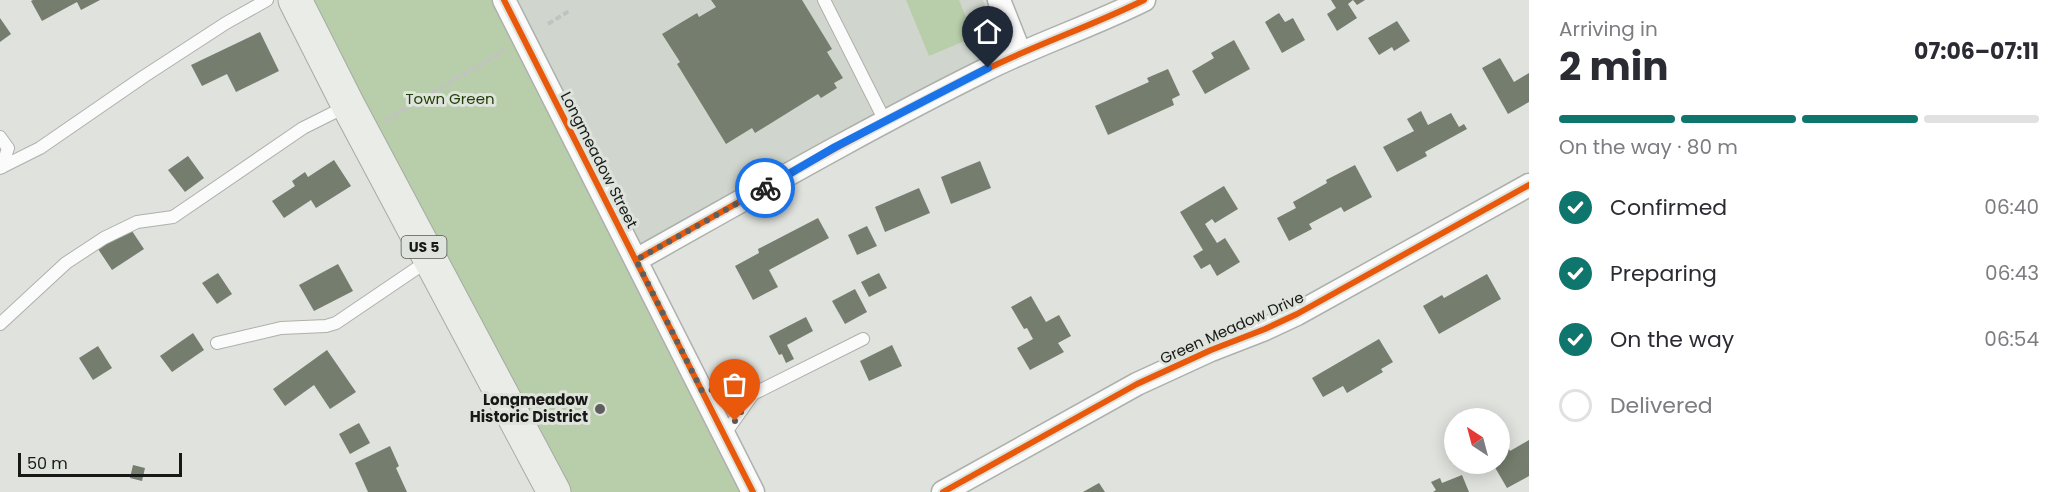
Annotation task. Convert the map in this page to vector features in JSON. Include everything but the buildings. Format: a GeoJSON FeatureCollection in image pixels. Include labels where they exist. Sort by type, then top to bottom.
{"type":"FeatureCollection","features":[{"type":"Feature","properties":{"kind":"main road","name":"US 5"},"geometry":{"type":"LineString","coordinates":[[296,0],[348,105],[554,492]]}},
{"type":"Feature","properties":{"kind":"street","name":"Longmeadow Street"},"geometry":{"type":"LineString","coordinates":[[504,0],[753,492]]}},
{"type":"Feature","properties":{"kind":"street"},"geometry":{"type":"LineString","coordinates":[[999,0],[1020,53]]}},
{"type":"Feature","properties":{"kind":"street"},"geometry":{"type":"LineString","coordinates":[[636,260],[885,121],[1020,53],[1086,27],[1144,0]]}},
{"type":"Feature","properties":{"kind":"street","name":"Green Meadow Drive"},"geometry":{"type":"LineString","coordinates":[[943,492],[1137,384],[1297,314],[1529,185]]}},
{"type":"Feature","properties":{"kind":"lane"},"geometry":{"type":"LineString","coordinates":[[1,168],[40,148],[226,23],[267,0]]}},
{"type":"Feature","properties":{"kind":"lane"},"geometry":{"type":"LineString","coordinates":[[824,0],[885,121]]}},
{"type":"Feature","properties":{"kind":"lane"},"geometry":{"type":"LineString","coordinates":[[0,324],[66,264],[104,238],[137,222],[173,217],[303,128],[348,105]]}},
{"type":"Feature","properties":{"kind":"lane"},"geometry":{"type":"LineString","coordinates":[[0,137],[9,148],[1,168]]}},
{"type":"Feature","properties":{"kind":"lane"},"geometry":{"type":"LineString","coordinates":[[217,343],[281,328],[326,326],[336,323],[430,259]]}},
{"type":"Feature","properties":{"kind":"lane"},"geometry":{"type":"LineString","coordinates":[[724,435],[753,394],[863,339]]}},
{"type":"Feature","properties":{"kind":"lane"},"geometry":{"type":"LineString","coordinates":[[702,391],[738,387],[753,394]]}},
{"type":"Feature","properties":{"kind":"path"},"geometry":{"type":"LineString","coordinates":[[548,24],[569,11]]}},
{"type":"Feature","properties":{"kind":"path"},"geometry":{"type":"LineString","coordinates":[[379,124],[510,48]]}},
{"type":"Feature","properties":{"kind":"shaded area"},"geometry":{"type":"Polygon","coordinates":[[[504,0],[983,0],[993,26],[996,45],[987,59],[636,260],[504,0]]]}},
{"type":"Feature","properties":{"kind":"green space","name":"Town Green"},"geometry":{"type":"Polygon","coordinates":[[[295,0],[504,0],[753,492],[554,492],[295,0]]]}},
{"type":"Feature","properties":{"kind":"green space"},"geometry":{"type":"Polygon","coordinates":[[[906,0],[959,0],[974,37],[929,56],[906,0]]]}},
{"type":"Feature","properties":{"kind":"cycle path"},"geometry":{"type":"LineString","coordinates":[[504,0],[753,492]]}},
{"type":"Feature","properties":{"kind":"cycle path"},"geometry":{"type":"LineString","coordinates":[[636,260],[941,92],[1005,61],[1144,0]]}},
{"type":"Feature","properties":{"kind":"cycle path"},"geometry":{"type":"LineString","coordinates":[[943,492],[1137,384],[1297,314],[1529,185]]}},
{"type":"Feature","properties":{"kind":"way so far"},"geometry":{"type":"LineString","coordinates":[[735,421],[753,394],[738,387],[702,391],[636,260],[765,188]]}},
{"type":"Feature","properties":{"kind":"place","name":"Longmeadow Historic District"},"geometry":{"type":"Point","coordinates":[600,409]}},
{"type":"Feature","properties":{"kind":"route"},"geometry":{"type":"LineString","coordinates":[[765,188],[835,147],[988,68]]}}]}
